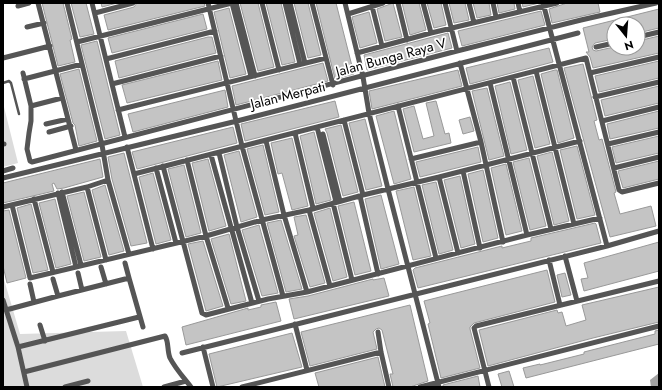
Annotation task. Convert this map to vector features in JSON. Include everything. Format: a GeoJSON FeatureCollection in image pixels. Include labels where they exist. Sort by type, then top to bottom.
{"type":"FeatureCollection","features":[{"type":"Feature","properties":{"kind":"street"},"geometry":{"type":"LineString","coordinates":[[18,6],[29,3]]}},
{"type":"Feature","properties":{"kind":"street"},"geometry":{"type":"LineString","coordinates":[[38,3],[76,150]]}},
{"type":"Feature","properties":{"kind":"street"},"geometry":{"type":"LineString","coordinates":[[67,3],[101,144],[108,180],[129,254]]}},
{"type":"Feature","properties":{"kind":"street"},"geometry":{"type":"LineString","coordinates":[[92,3],[125,137]]}},
{"type":"Feature","properties":{"kind":"street"},"geometry":{"type":"LineString","coordinates":[[95,12],[133,3]]}},
{"type":"Feature","properties":{"kind":"street"},"geometry":{"type":"LineString","coordinates":[[208,3],[242,146],[283,296]]}},
{"type":"Feature","properties":{"kind":"street"},"geometry":{"type":"LineString","coordinates":[[77,42],[232,3],[253,76]]}},
{"type":"Feature","properties":{"kind":"street"},"geometry":{"type":"LineString","coordinates":[[236,3],[253,76]]}},
{"type":"Feature","properties":{"kind":"street"},"geometry":{"type":"LineString","coordinates":[[262,3],[279,70]]}},
{"type":"Feature","properties":{"kind":"street"},"geometry":{"type":"LineString","coordinates":[[285,3],[296,36]]}},
{"type":"Feature","properties":{"kind":"street"},"geometry":{"type":"LineString","coordinates":[[290,3],[303,64]]}},
{"type":"Feature","properties":{"kind":"street"},"geometry":{"type":"LineString","coordinates":[[312,3],[333,84]]}},
{"type":"Feature","properties":{"kind":"street"},"geometry":{"type":"LineString","coordinates":[[345,3],[363,77],[369,113],[414,294],[439,385]]}},
{"type":"Feature","properties":{"kind":"street"},"geometry":{"type":"LineString","coordinates":[[348,14],[384,3]]}},
{"type":"Feature","properties":{"kind":"street"},"geometry":{"type":"LineString","coordinates":[[398,3],[407,40]]}},
{"type":"Feature","properties":{"kind":"street"},"geometry":{"type":"LineString","coordinates":[[423,3],[431,33]]}},
{"type":"Feature","properties":{"kind":"street"},"geometry":{"type":"LineString","coordinates":[[445,3],[457,51]]}},
{"type":"Feature","properties":{"kind":"street"},"geometry":{"type":"LineString","coordinates":[[469,3],[474,23]]}},
{"type":"Feature","properties":{"kind":"street"},"geometry":{"type":"LineString","coordinates":[[493,3],[496,17]]}},
{"type":"Feature","properties":{"kind":"street"},"geometry":{"type":"LineString","coordinates":[[518,3],[520,12]]}},
{"type":"Feature","properties":{"kind":"street"},"geometry":{"type":"LineString","coordinates":[[357,53],[431,33],[520,12],[544,4],[557,3]]}},
{"type":"Feature","properties":{"kind":"street","name":"Jalan Bunga Raya V"},"geometry":{"type":"LineString","coordinates":[[31,106],[32,121],[27,149],[30,162],[638,5],[656,3]]}},
{"type":"Feature","properties":{"kind":"street"},"geometry":{"type":"LineString","coordinates":[[544,4],[607,246]]}},
{"type":"Feature","properties":{"kind":"street"},"geometry":{"type":"LineString","coordinates":[[372,6],[382,46]]}},
{"type":"Feature","properties":{"kind":"street"},"geometry":{"type":"LineString","coordinates":[[27,28],[44,23]]}},
{"type":"Feature","properties":{"kind":"street"},"geometry":{"type":"LineString","coordinates":[[106,58],[215,31]]}},
{"type":"Feature","properties":{"kind":"street"},"geometry":{"type":"LineString","coordinates":[[646,35],[659,32]]}},
{"type":"Feature","properties":{"kind":"street","name":"Jalan Merpati"},"geometry":{"type":"LineString","coordinates":[[3,178],[237,121],[578,33]]}},
{"type":"Feature","properties":{"kind":"street"},"geometry":{"type":"LineString","coordinates":[[596,47],[606,45]]}},
{"type":"Feature","properties":{"kind":"street"},"geometry":{"type":"LineString","coordinates":[[3,58],[50,46]]}},
{"type":"Feature","properties":{"kind":"street"},"geometry":{"type":"LineString","coordinates":[[112,84],[221,56]]}},
{"type":"Feature","properties":{"kind":"street"},"geometry":{"type":"LineString","coordinates":[[590,73],[659,57]]}},
{"type":"Feature","properties":{"kind":"street"},"geometry":{"type":"LineString","coordinates":[[118,110],[326,58]]}},
{"type":"Feature","properties":{"kind":"street"},"geometry":{"type":"LineString","coordinates":[[134,174],[586,58],[620,191],[659,183]]}},
{"type":"Feature","properties":{"kind":"street"},"geometry":{"type":"LineString","coordinates":[[460,63],[481,142],[503,242]]}},
{"type":"Feature","properties":{"kind":"street"},"geometry":{"type":"LineString","coordinates":[[62,98],[31,106],[24,76],[82,64]]}},
{"type":"Feature","properties":{"kind":"street"},"geometry":{"type":"LineString","coordinates":[[536,71],[574,224]]}},
{"type":"Feature","properties":{"kind":"street"},"geometry":{"type":"LineString","coordinates":[[513,77],[551,229]]}},
{"type":"Feature","properties":{"kind":"street"},"geometry":{"type":"LineString","coordinates":[[595,97],[659,82]]}},
{"type":"Feature","properties":{"kind":"street"},"geometry":{"type":"LineString","coordinates":[[490,83],[527,235]]}},
{"type":"Feature","properties":{"kind":"street"},"geometry":{"type":"LineString","coordinates":[[398,106],[436,258]]}},
{"type":"Feature","properties":{"kind":"street"},"geometry":{"type":"LineString","coordinates":[[602,121],[659,107]]}},
{"type":"Feature","properties":{"kind":"street"},"geometry":{"type":"LineString","coordinates":[[46,124],[68,119]]}},
{"type":"Feature","properties":{"kind":"street"},"geometry":{"type":"LineString","coordinates":[[344,120],[362,195],[378,274]]}},
{"type":"Feature","properties":{"kind":"street"},"geometry":{"type":"LineString","coordinates":[[49,132],[70,126]]}},
{"type":"Feature","properties":{"kind":"street"},"geometry":{"type":"LineString","coordinates":[[319,127],[352,280]]}},
{"type":"Feature","properties":{"kind":"street"},"geometry":{"type":"LineString","coordinates":[[608,144],[659,132]]}},
{"type":"Feature","properties":{"kind":"street"},"geometry":{"type":"LineString","coordinates":[[295,133],[311,209],[330,286]]}},
{"type":"Feature","properties":{"kind":"street"},"geometry":{"type":"LineString","coordinates":[[268,140],[286,215],[307,292]]}},
{"type":"Feature","properties":{"kind":"street"},"geometry":{"type":"LineString","coordinates":[[12,205],[30,278],[206,236],[230,228],[311,209],[362,195],[388,190],[580,141]]}},
{"type":"Feature","properties":{"kind":"street"},"geometry":{"type":"LineString","coordinates":[[411,158],[481,142]]}},
{"type":"Feature","properties":{"kind":"street"},"geometry":{"type":"LineString","coordinates":[[127,147],[153,249]]}},
{"type":"Feature","properties":{"kind":"street"},"geometry":{"type":"LineString","coordinates":[[219,152],[237,227],[258,301]]}},
{"type":"Feature","properties":{"kind":"street"},"geometry":{"type":"LineString","coordinates":[[211,155],[252,303]]}},
{"type":"Feature","properties":{"kind":"street"},"geometry":{"type":"LineString","coordinates":[[614,168],[659,157]]}},
{"type":"Feature","properties":{"kind":"street"},"geometry":{"type":"LineString","coordinates":[[187,160],[206,236],[228,308]]}},
{"type":"Feature","properties":{"kind":"street"},"geometry":{"type":"LineString","coordinates":[[163,166],[202,313],[206,315],[258,301],[307,292],[527,235],[600,218]]}},
{"type":"Feature","properties":{"kind":"street"},"geometry":{"type":"LineString","coordinates":[[3,171],[13,168]]}},
{"type":"Feature","properties":{"kind":"street"},"geometry":{"type":"LineString","coordinates":[[156,168],[176,243]]}},
{"type":"Feature","properties":{"kind":"street"},"geometry":{"type":"LineString","coordinates":[[463,171],[480,248]]}},
{"type":"Feature","properties":{"kind":"street"},"geometry":{"type":"LineString","coordinates":[[439,177],[458,253]]}},
{"type":"Feature","properties":{"kind":"street"},"geometry":{"type":"LineString","coordinates":[[3,207],[87,187],[108,180]]}},
{"type":"Feature","properties":{"kind":"street"},"geometry":{"type":"LineString","coordinates":[[161,184],[168,182]]}},
{"type":"Feature","properties":{"kind":"street"},"geometry":{"type":"LineString","coordinates":[[87,187],[106,260]]}},
{"type":"Feature","properties":{"kind":"street"},"geometry":{"type":"LineString","coordinates":[[60,193],[79,266]]}},
{"type":"Feature","properties":{"kind":"street"},"geometry":{"type":"LineString","coordinates":[[34,199],[53,272]]}},
{"type":"Feature","properties":{"kind":"street"},"geometry":{"type":"LineString","coordinates":[[182,353],[607,246],[659,231]]}},
{"type":"Feature","properties":{"kind":"street"},"geometry":{"type":"LineString","coordinates":[[565,256],[577,301]]}},
{"type":"Feature","properties":{"kind":"street"},"geometry":{"type":"LineString","coordinates":[[549,260],[560,305]]}},
{"type":"Feature","properties":{"kind":"street"},"geometry":{"type":"LineString","coordinates":[[125,264],[143,327]]}},
{"type":"Feature","properties":{"kind":"street"},"geometry":{"type":"LineString","coordinates":[[101,267],[106,284]]}},
{"type":"Feature","properties":{"kind":"street"},"geometry":{"type":"LineString","coordinates":[[78,272],[82,290]]}},
{"type":"Feature","properties":{"kind":"street"},"geometry":{"type":"LineString","coordinates":[[6,310],[129,278]]}},
{"type":"Feature","properties":{"kind":"street"},"geometry":{"type":"LineString","coordinates":[[54,279],[58,296]]}},
{"type":"Feature","properties":{"kind":"street"},"geometry":{"type":"LineString","coordinates":[[489,387],[474,328],[478,325],[659,281]]}},
{"type":"Feature","properties":{"kind":"street"},"geometry":{"type":"LineString","coordinates":[[30,284],[34,302]]}},
{"type":"Feature","properties":{"kind":"street"},"geometry":{"type":"LineString","coordinates":[[3,300],[18,347],[28,387]]}},
{"type":"Feature","properties":{"kind":"street"},"geometry":{"type":"LineString","coordinates":[[18,347],[139,317]]}},
{"type":"Feature","properties":{"kind":"street"},"geometry":{"type":"LineString","coordinates":[[295,324],[307,370]]}},
{"type":"Feature","properties":{"kind":"street"},"geometry":{"type":"LineString","coordinates":[[40,325],[45,341]]}},
{"type":"Feature","properties":{"kind":"street"},"geometry":{"type":"LineString","coordinates":[[420,387],[439,385],[659,326]]}},
{"type":"Feature","properties":{"kind":"street"},"geometry":{"type":"LineString","coordinates":[[378,332],[389,387]]}},
{"type":"Feature","properties":{"kind":"street"},"geometry":{"type":"LineString","coordinates":[[24,372],[165,336],[167,338],[168,352],[171,359],[191,387]]}},
{"type":"Feature","properties":{"kind":"street"},"geometry":{"type":"LineString","coordinates":[[203,348],[213,387]]}},
{"type":"Feature","properties":{"kind":"street"},"geometry":{"type":"LineString","coordinates":[[242,387],[381,352]]}},
{"type":"Feature","properties":{"kind":"street"},"geometry":{"type":"LineString","coordinates":[[65,387],[88,381]]}},
{"type":"Feature","properties":{"kind":"street"},"geometry":{"type":"LineString","coordinates":[[164,387],[186,381]]}},
{"type":"Feature","properties":{"kind":"lane"},"geometry":{"type":"LineString","coordinates":[[3,83],[8,81],[12,84],[19,114]]}},
{"type":"Feature","properties":{"kind":"shaded area"},"geometry":{"type":"Polygon","coordinates":[[[3,103],[18,163],[3,167],[3,103]]]}},
{"type":"Feature","properties":{"kind":"shaded area"},"geometry":{"type":"Polygon","coordinates":[[[3,276],[20,334],[126,331],[143,387],[3,387],[3,276]]]}},
{"type":"Feature","properties":{"kind":"shaded area"},"geometry":{"type":"Polygon","coordinates":[[[659,373],[659,387],[651,387],[650,380],[659,373]]]}},
{"type":"Feature","properties":{"kind":"building"},"geometry":{"type":"Polygon","coordinates":[[[42,3],[63,3],[72,39],[70,40],[75,62],[58,66],[42,3]]]}},
{"type":"Feature","properties":{"kind":"building"},"geometry":{"type":"Polygon","coordinates":[[[71,3],[86,3],[94,34],[80,37],[71,3]]]}},
{"type":"Feature","properties":{"kind":"building"},"geometry":{"type":"Polygon","coordinates":[[[101,3],[117,3],[102,7],[101,3]]]}},
{"type":"Feature","properties":{"kind":"building"},"geometry":{"type":"Polygon","coordinates":[[[137,3],[204,3],[205,6],[108,30],[104,15],[134,7],[137,3]]]}},
{"type":"Feature","properties":{"kind":"building"},"geometry":{"type":"Polygon","coordinates":[[[240,3],[258,3],[274,67],[258,71],[240,3]]]}},
{"type":"Feature","properties":{"kind":"building"},"geometry":{"type":"Polygon","coordinates":[[[266,3],[281,3],[295,62],[282,65],[266,3]]]}},
{"type":"Feature","properties":{"kind":"building"},"geometry":{"type":"Polygon","coordinates":[[[294,3],[308,3],[321,55],[308,58],[294,3]]]}},
{"type":"Feature","properties":{"kind":"building"},"geometry":{"type":"Polygon","coordinates":[[[316,3],[336,3],[354,74],[335,79],[316,3]]]}},
{"type":"Feature","properties":{"kind":"building"},"geometry":{"type":"Polygon","coordinates":[[[393,3],[402,37],[385,41],[377,9],[393,3]]]}},
{"type":"Feature","properties":{"kind":"building"},"geometry":{"type":"Polygon","coordinates":[[[402,3],[419,3],[426,30],[410,35],[402,3]]]}},
{"type":"Feature","properties":{"kind":"building"},"geometry":{"type":"Polygon","coordinates":[[[427,3],[441,3],[446,25],[434,28],[427,3]]]}},
{"type":"Feature","properties":{"kind":"building"},"geometry":{"type":"Polygon","coordinates":[[[449,3],[465,3],[469,20],[454,23],[449,3]]]}},
{"type":"Feature","properties":{"kind":"building"},"geometry":{"type":"Polygon","coordinates":[[[473,3],[489,3],[491,15],[477,18],[473,3]]]}},
{"type":"Feature","properties":{"kind":"building"},"geometry":{"type":"Polygon","coordinates":[[[497,3],[514,3],[515,9],[499,13],[497,3]]]}},
{"type":"Feature","properties":{"kind":"building"},"geometry":{"type":"Polygon","coordinates":[[[522,3],[539,3],[523,7],[522,3]]]}},
{"type":"Feature","properties":{"kind":"building"},"geometry":{"type":"Polygon","coordinates":[[[567,3],[598,3],[600,12],[552,23],[549,9],[567,3]]]}},
{"type":"Feature","properties":{"kind":"building"},"geometry":{"type":"Polygon","coordinates":[[[229,8],[246,74],[230,78],[214,12],[229,8]]]}},
{"type":"Feature","properties":{"kind":"building"},"geometry":{"type":"Polygon","coordinates":[[[659,9],[659,28],[646,31],[646,16],[631,16],[659,9]]]}},
{"type":"Feature","properties":{"kind":"building"},"geometry":{"type":"Polygon","coordinates":[[[541,11],[545,25],[462,46],[458,31],[541,11]]]}},
{"type":"Feature","properties":{"kind":"building"},"geometry":{"type":"Polygon","coordinates":[[[369,12],[377,43],[360,48],[352,17],[369,12]]]}},
{"type":"Feature","properties":{"kind":"building"},"geometry":{"type":"Polygon","coordinates":[[[203,14],[207,29],[112,53],[108,38],[203,14]]]}},
{"type":"Feature","properties":{"kind":"building"},"geometry":{"type":"Polygon","coordinates":[[[606,22],[606,41],[595,43],[592,47],[593,50],[596,51],[606,49],[606,56],[646,56],[593,68],[590,57],[586,52],[589,52],[583,28],[606,22]]]}},
{"type":"Feature","properties":{"kind":"building"},"geometry":{"type":"Polygon","coordinates":[[[448,33],[452,48],[367,70],[364,55],[448,33]]]}},
{"type":"Feature","properties":{"kind":"building"},"geometry":{"type":"Polygon","coordinates":[[[659,36],[659,53],[646,56],[646,39],[659,36]]]}},
{"type":"Feature","properties":{"kind":"building"},"geometry":{"type":"Polygon","coordinates":[[[212,37],[216,53],[119,78],[115,61],[212,37]]]}},
{"type":"Feature","properties":{"kind":"building"},"geometry":{"type":"Polygon","coordinates":[[[97,41],[120,135],[105,139],[81,45],[97,41]]]}},
{"type":"Feature","properties":{"kind":"building"},"geometry":{"type":"Polygon","coordinates":[[[549,48],[553,62],[470,84],[466,68],[549,48]]]}},
{"type":"Feature","properties":{"kind":"building"},"geometry":{"type":"Polygon","coordinates":[[[218,61],[222,80],[127,103],[122,85],[218,61]]]}},
{"type":"Feature","properties":{"kind":"building"},"geometry":{"type":"Polygon","coordinates":[[[659,61],[659,78],[599,92],[595,76],[659,61]]]}},
{"type":"Feature","properties":{"kind":"building"},"geometry":{"type":"Polygon","coordinates":[[[323,63],[328,81],[236,105],[232,86],[323,63]]]}},
{"type":"Feature","properties":{"kind":"building"},"geometry":{"type":"Polygon","coordinates":[[[583,64],[597,120],[594,121],[599,140],[602,139],[616,192],[614,193],[620,214],[651,206],[656,226],[610,237],[564,68],[583,64]]]}},
{"type":"Feature","properties":{"kind":"building"},"geometry":{"type":"Polygon","coordinates":[[[79,69],[97,141],[79,146],[75,125],[73,123],[60,74],[79,69]]]}},
{"type":"Feature","properties":{"kind":"building"},"geometry":{"type":"Polygon","coordinates":[[[458,70],[462,86],[372,109],[369,91],[458,70]]]}},
{"type":"Feature","properties":{"kind":"building"},"geometry":{"type":"Polygon","coordinates":[[[557,70],[574,138],[558,143],[541,74],[557,70]]]}},
{"type":"Feature","properties":{"kind":"building"},"geometry":{"type":"Polygon","coordinates":[[[533,76],[550,144],[535,148],[518,80],[533,76]]]}},
{"type":"Feature","properties":{"kind":"building"},"geometry":{"type":"Polygon","coordinates":[[[510,82],[527,150],[511,154],[495,86],[510,82]]]}},
{"type":"Feature","properties":{"kind":"building"},"geometry":{"type":"Polygon","coordinates":[[[659,86],[659,103],[605,116],[601,100],[659,86]]]}},
{"type":"Feature","properties":{"kind":"building"},"geometry":{"type":"Polygon","coordinates":[[[487,88],[504,156],[489,160],[472,91],[487,88]]]}},
{"type":"Feature","properties":{"kind":"building"},"geometry":{"type":"Polygon","coordinates":[[[225,90],[228,107],[133,132],[128,114],[225,90]]]}},
{"type":"Feature","properties":{"kind":"building"},"geometry":{"type":"Polygon","coordinates":[[[335,101],[339,117],[245,141],[241,124],[335,101]]]}},
{"type":"Feature","properties":{"kind":"building"},"geometry":{"type":"Polygon","coordinates":[[[436,101],[445,134],[449,133],[451,143],[414,152],[403,109],[414,106],[423,139],[434,136],[426,103],[436,101]]]}},
{"type":"Feature","properties":{"kind":"building"},"geometry":{"type":"Polygon","coordinates":[[[394,111],[411,179],[394,184],[376,116],[394,111]]]}},
{"type":"Feature","properties":{"kind":"building"},"geometry":{"type":"Polygon","coordinates":[[[659,111],[659,128],[610,139],[607,124],[659,111]]]}},
{"type":"Feature","properties":{"kind":"building"},"geometry":{"type":"Polygon","coordinates":[[[470,117],[474,131],[463,134],[459,120],[470,117]]]}},
{"type":"Feature","properties":{"kind":"building"},"geometry":{"type":"Polygon","coordinates":[[[365,119],[382,186],[366,190],[349,123],[365,119]]]}},
{"type":"Feature","properties":{"kind":"building"},"geometry":{"type":"Polygon","coordinates":[[[341,125],[358,192],[343,196],[325,129],[341,125]]]}},
{"type":"Feature","properties":{"kind":"building"},"geometry":{"type":"Polygon","coordinates":[[[233,127],[237,143],[137,169],[132,152],[233,127]]]}},
{"type":"Feature","properties":{"kind":"building"},"geometry":{"type":"Polygon","coordinates":[[[314,132],[331,200],[316,204],[300,136],[314,132]]]}},
{"type":"Feature","properties":{"kind":"building"},"geometry":{"type":"Polygon","coordinates":[[[659,136],[659,153],[616,163],[612,147],[659,136]]]}},
{"type":"Feature","properties":{"kind":"building"},"geometry":{"type":"Polygon","coordinates":[[[292,138],[308,206],[292,210],[282,173],[278,174],[271,143],[292,138]]]}},
{"type":"Feature","properties":{"kind":"building"},"geometry":{"type":"Polygon","coordinates":[[[263,145],[279,212],[265,215],[247,149],[263,145]]]}},
{"type":"Feature","properties":{"kind":"building"},"geometry":{"type":"Polygon","coordinates":[[[577,146],[595,215],[577,219],[560,150],[577,146]]]}},
{"type":"Feature","properties":{"kind":"building"},"geometry":{"type":"Polygon","coordinates":[[[478,147],[481,162],[420,177],[416,162],[478,147]]]}},
{"type":"Feature","properties":{"kind":"building"},"geometry":{"type":"Polygon","coordinates":[[[239,151],[257,217],[241,222],[224,155],[239,151]]]}},
{"type":"Feature","properties":{"kind":"building"},"geometry":{"type":"Polygon","coordinates":[[[552,152],[569,221],[554,225],[537,156],[552,152]]]}},
{"type":"Feature","properties":{"kind":"building"},"geometry":{"type":"Polygon","coordinates":[[[124,153],[147,243],[131,246],[112,179],[108,157],[124,153]]]}},
{"type":"Feature","properties":{"kind":"building"},"geometry":{"type":"Polygon","coordinates":[[[529,158],[546,226],[530,230],[513,162],[529,158]]]}},
{"type":"Feature","properties":{"kind":"building"},"geometry":{"type":"Polygon","coordinates":[[[100,159],[103,177],[57,189],[54,183],[52,184],[54,191],[3,203],[3,183],[100,159]]]}},
{"type":"Feature","properties":{"kind":"building"},"geometry":{"type":"Polygon","coordinates":[[[208,159],[226,226],[209,231],[192,163],[208,159]]]}},
{"type":"Feature","properties":{"kind":"building"},"geometry":{"type":"Polygon","coordinates":[[[659,161],[659,179],[623,188],[618,171],[659,161]]]}},
{"type":"Feature","properties":{"kind":"building"},"geometry":{"type":"Polygon","coordinates":[[[506,164],[522,231],[506,235],[491,168],[506,164]]]}},
{"type":"Feature","properties":{"kind":"building"},"geometry":{"type":"Polygon","coordinates":[[[184,165],[201,233],[186,237],[168,169],[184,165]]]}},
{"type":"Feature","properties":{"kind":"building"},"geometry":{"type":"Polygon","coordinates":[[[483,170],[498,238],[483,242],[468,174],[483,170]]]}},
{"type":"Feature","properties":{"kind":"building"},"geometry":{"type":"Polygon","coordinates":[[[153,173],[171,240],[156,244],[139,177],[153,173]]]}},
{"type":"Feature","properties":{"kind":"building"},"geometry":{"type":"Polygon","coordinates":[[[460,176],[475,244],[461,248],[444,180],[460,176]]]}},
{"type":"Feature","properties":{"kind":"building"},"geometry":{"type":"Polygon","coordinates":[[[436,182],[453,250],[439,254],[422,185],[436,182]]]}},
{"type":"Feature","properties":{"kind":"building"},"geometry":{"type":"Polygon","coordinates":[[[105,185],[124,251],[109,255],[92,190],[105,185]]]}},
{"type":"Feature","properties":{"kind":"building"},"geometry":{"type":"Polygon","coordinates":[[[414,187],[431,256],[413,260],[396,191],[414,187]]]}},
{"type":"Feature","properties":{"kind":"building"},"geometry":{"type":"Polygon","coordinates":[[[84,192],[101,257],[84,261],[67,196],[84,192]]]}},
{"type":"Feature","properties":{"kind":"building"},"geometry":{"type":"Polygon","coordinates":[[[381,195],[399,264],[381,269],[365,199],[381,195]]]}},
{"type":"Feature","properties":{"kind":"building"},"geometry":{"type":"Polygon","coordinates":[[[55,199],[71,264],[56,268],[39,203],[55,199]]]}},
{"type":"Feature","properties":{"kind":"building"},"geometry":{"type":"Polygon","coordinates":[[[354,202],[371,271],[355,275],[338,206],[354,202]]]}},
{"type":"Feature","properties":{"kind":"building"},"geometry":{"type":"Polygon","coordinates":[[[31,204],[48,270],[33,273],[17,208],[31,204]]]}},
{"type":"Feature","properties":{"kind":"building"},"geometry":{"type":"Polygon","coordinates":[[[330,208],[347,277],[333,281],[314,213],[330,208]]]}},
{"type":"Feature","properties":{"kind":"building"},"geometry":{"type":"Polygon","coordinates":[[[9,210],[26,278],[7,283],[3,266],[3,211],[9,210]]]}},
{"type":"Feature","properties":{"kind":"building"},"geometry":{"type":"Polygon","coordinates":[[[306,215],[325,283],[310,287],[294,236],[298,235],[294,217],[306,215]]]}},
{"type":"Feature","properties":{"kind":"building"},"geometry":{"type":"Polygon","coordinates":[[[281,220],[302,289],[286,292],[267,223],[281,220]]]}},
{"type":"Feature","properties":{"kind":"building"},"geometry":{"type":"Polygon","coordinates":[[[595,223],[601,243],[418,288],[413,270],[415,268],[502,246],[502,248],[531,241],[531,238],[595,223]]]}},
{"type":"Feature","properties":{"kind":"building"},"geometry":{"type":"Polygon","coordinates":[[[259,225],[278,293],[262,296],[242,230],[259,225]]]}},
{"type":"Feature","properties":{"kind":"building"},"geometry":{"type":"Polygon","coordinates":[[[229,234],[246,301],[231,304],[211,239],[229,234]]]}},
{"type":"Feature","properties":{"kind":"building"},"geometry":{"type":"Polygon","coordinates":[[[203,241],[223,306],[206,311],[188,244],[203,241]]]}},
{"type":"Feature","properties":{"kind":"building"},"geometry":{"type":"Polygon","coordinates":[[[659,242],[659,271],[584,291],[581,279],[588,278],[584,263],[659,242]]]}},
{"type":"Feature","properties":{"kind":"building"},"geometry":{"type":"Polygon","coordinates":[[[547,270],[555,302],[474,323],[470,329],[480,368],[441,378],[424,301],[547,270]]]}},
{"type":"Feature","properties":{"kind":"building"},"geometry":{"type":"Polygon","coordinates":[[[565,273],[571,295],[562,297],[557,275],[565,273]]]}},
{"type":"Feature","properties":{"kind":"building"},"geometry":{"type":"Polygon","coordinates":[[[384,278],[389,296],[294,319],[289,299],[308,296],[373,279],[384,278]]]}},
{"type":"Feature","properties":{"kind":"building"},"geometry":{"type":"Polygon","coordinates":[[[659,287],[659,322],[488,366],[479,330],[557,310],[558,313],[562,312],[566,326],[586,320],[582,305],[659,287]]]}},
{"type":"Feature","properties":{"kind":"building"},"geometry":{"type":"Polygon","coordinates":[[[276,302],[281,321],[186,345],[182,327],[248,308],[248,310],[261,307],[261,305],[276,302]]]}},
{"type":"Feature","properties":{"kind":"building"},"geometry":{"type":"Polygon","coordinates":[[[410,305],[428,381],[410,387],[393,387],[390,374],[393,374],[382,330],[379,328],[373,332],[377,349],[310,366],[301,332],[410,305]]]}},
{"type":"Feature","properties":{"kind":"building"},"geometry":{"type":"Polygon","coordinates":[[[659,330],[659,344],[526,378],[523,368],[584,354],[584,352],[655,334],[655,331],[659,330]]]}},
{"type":"Feature","properties":{"kind":"building"},"geometry":{"type":"Polygon","coordinates":[[[292,333],[302,367],[217,387],[209,354],[292,333]]]}},
{"type":"Feature","properties":{"kind":"building"},"geometry":{"type":"Polygon","coordinates":[[[378,357],[385,387],[319,387],[315,373],[378,357]]]}},
{"type":"Feature","properties":{"kind":"building"},"geometry":{"type":"Polygon","coordinates":[[[509,371],[514,387],[502,387],[498,374],[509,371]]]}},
{"type":"Feature","properties":{"kind":"building"},"geometry":{"type":"Polygon","coordinates":[[[478,376],[480,387],[443,387],[443,385],[478,376]]]}}]}
